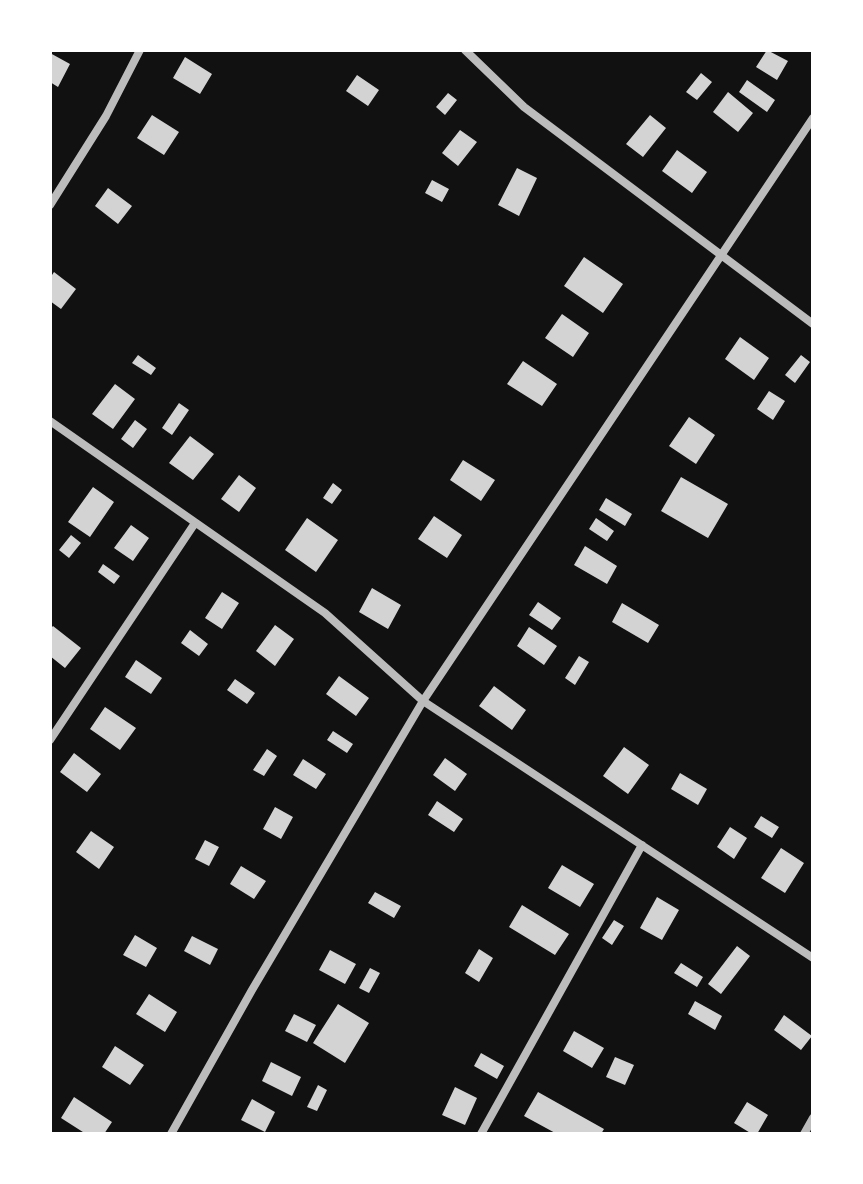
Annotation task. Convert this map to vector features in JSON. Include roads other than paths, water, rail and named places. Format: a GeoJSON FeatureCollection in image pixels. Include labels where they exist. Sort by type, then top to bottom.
{"type":"FeatureCollection","features":[{"type":"Feature","properties":{"kind":"street"},"geometry":{"type":"LineString","coordinates":[[50,205],[106,116],[140,50]]}},
{"type":"Feature","properties":{"kind":"street"},"geometry":{"type":"LineString","coordinates":[[465,50],[524,107],[813,324]]}},
{"type":"Feature","properties":{"kind":"street"},"geometry":{"type":"LineString","coordinates":[[171,1134],[260,976],[423,701],[813,118]]}},
{"type":"Feature","properties":{"kind":"street"},"geometry":{"type":"LineString","coordinates":[[50,421],[325,613],[423,701],[813,958]]}},
{"type":"Feature","properties":{"kind":"street"},"geometry":{"type":"LineString","coordinates":[[50,740],[195,523]]}},
{"type":"Feature","properties":{"kind":"street"},"geometry":{"type":"LineString","coordinates":[[481,1134],[642,845]]}},
{"type":"Feature","properties":{"kind":"street"},"geometry":{"type":"LineString","coordinates":[[804,1134],[813,1118]]}}]}
